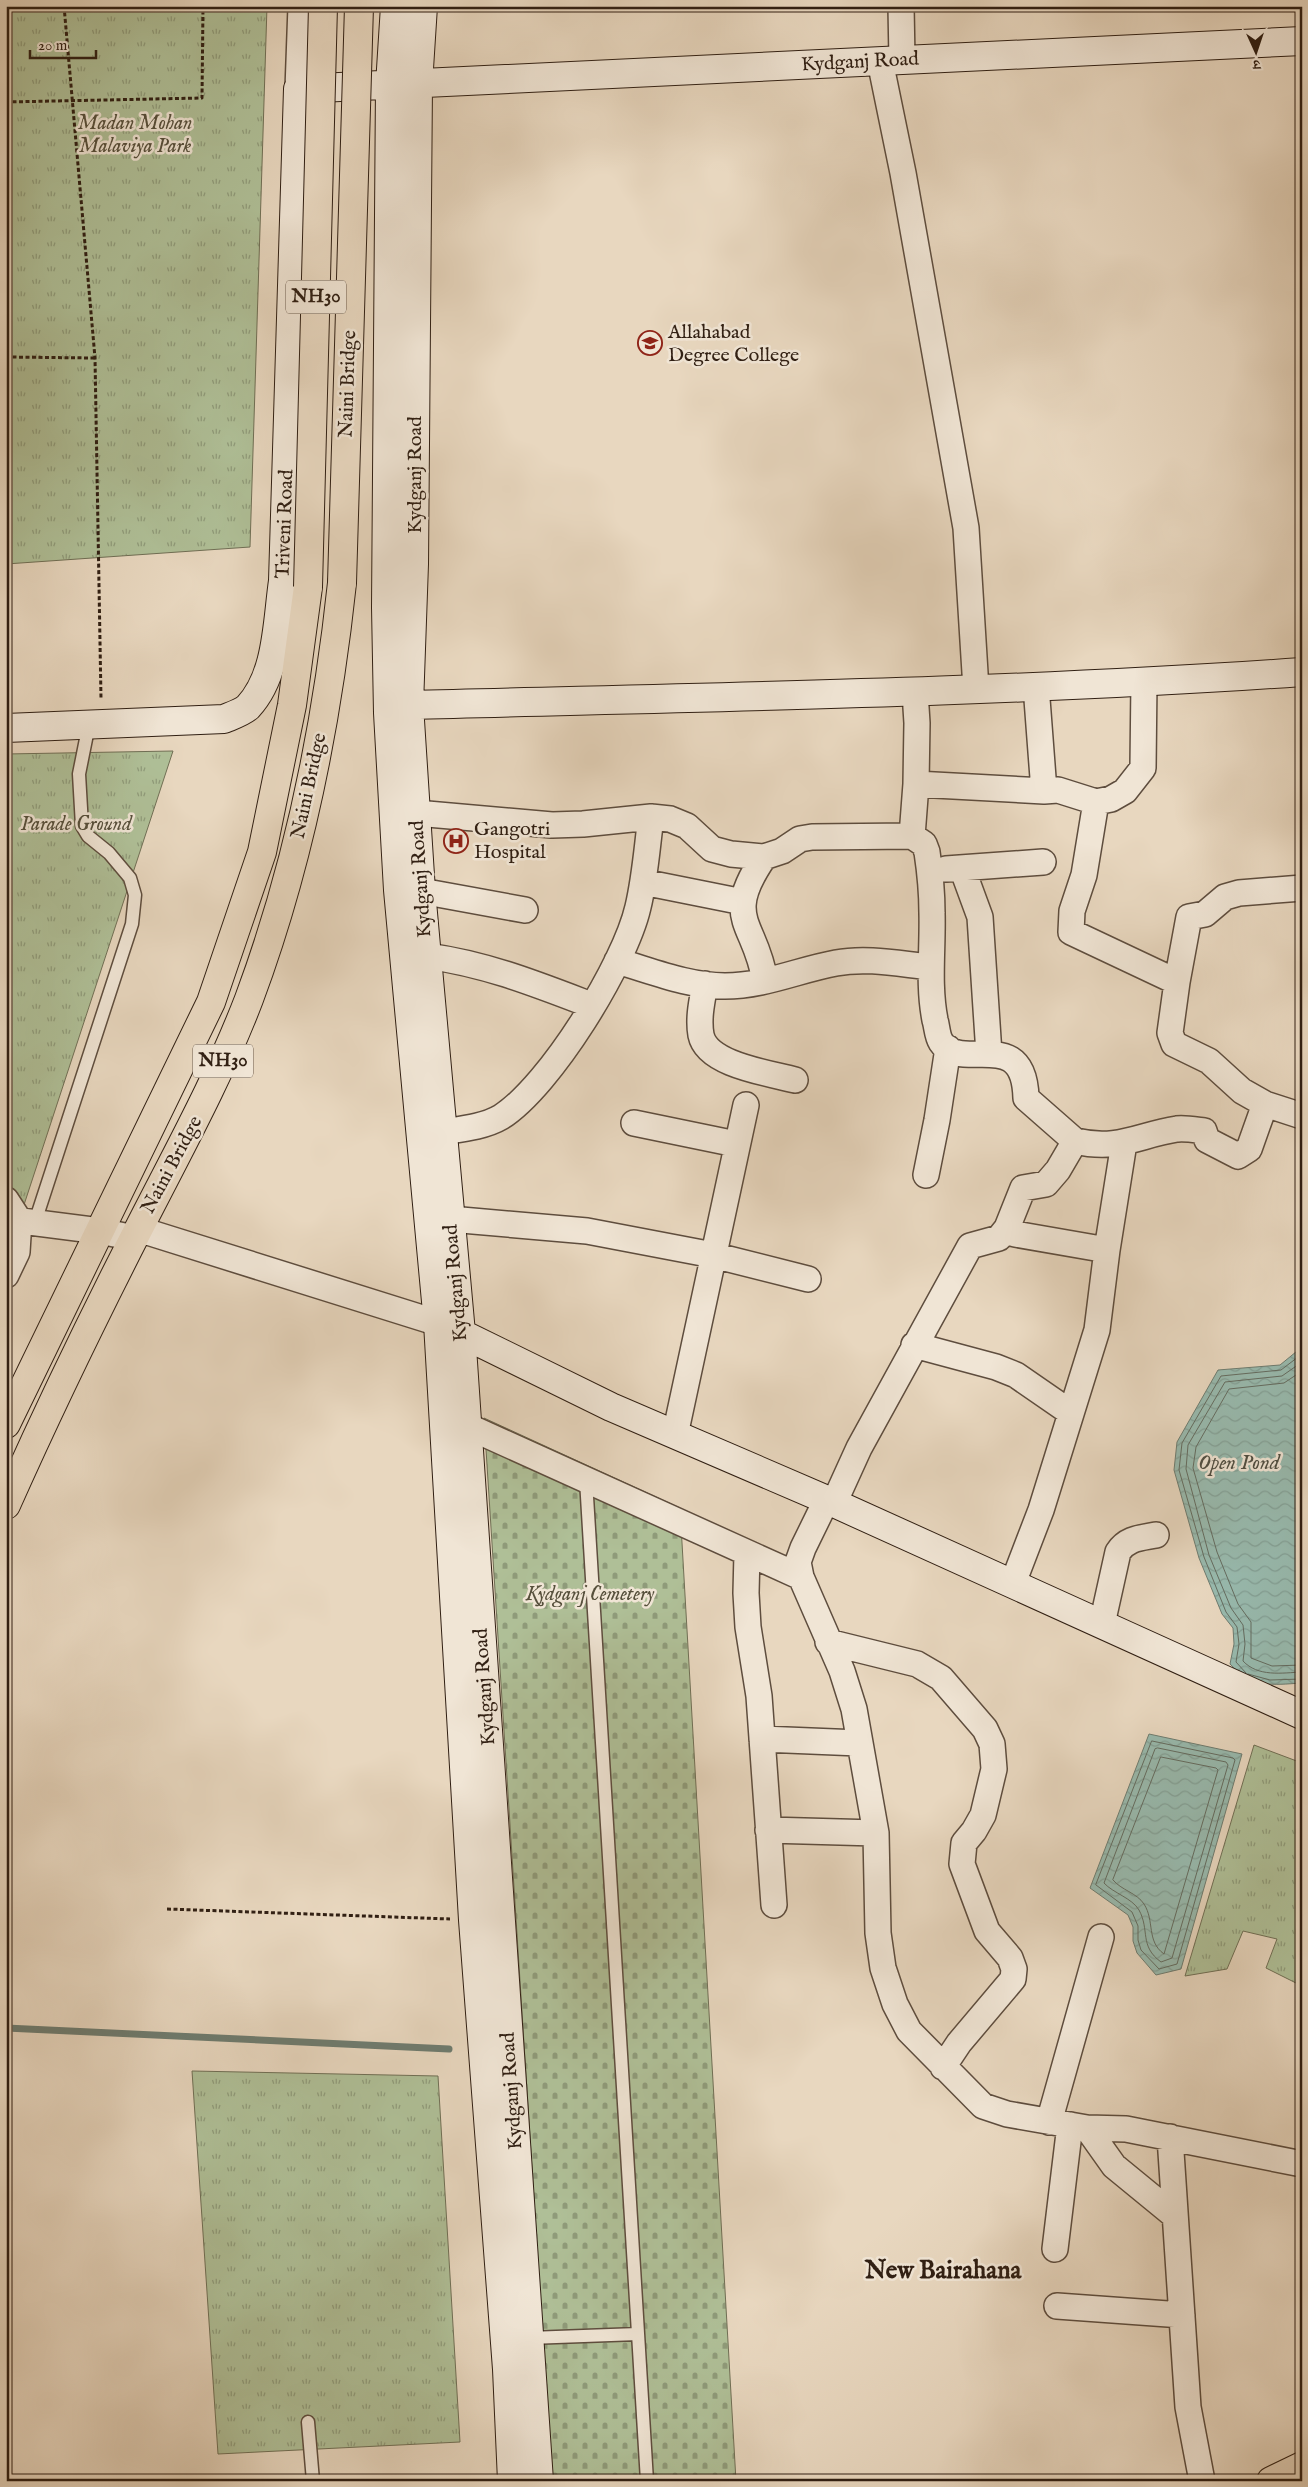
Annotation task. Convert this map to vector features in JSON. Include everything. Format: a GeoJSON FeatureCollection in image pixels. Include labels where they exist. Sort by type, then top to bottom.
{"type":"FeatureCollection","features":[{"type":"Feature","properties":{"kind":"main road","name":"Naini Bridge"},"geometry":{"type":"LineString","coordinates":[[6,1424],[212,1002],[262,852],[292,705],[308,588],[323,6]]}},
{"type":"Feature","properties":{"kind":"main road","name":"Naini Bridge"},"geometry":{"type":"LineString","coordinates":[[6,1505],[46,1415],[207,1096],[249,999],[284,893],[308,803],[337,634],[342,583],[359,6]]}},
{"type":"Feature","properties":{"kind":"main road"},"geometry":{"type":"LineString","coordinates":[[390,85],[395,6]]}},
{"type":"Feature","properties":{"kind":"main road"},"geometry":{"type":"LineString","coordinates":[[418,84],[423,6]]}},
{"type":"Feature","properties":{"kind":"main road","name":"Kydganj Road"},"geometry":{"type":"LineString","coordinates":[[298,89],[1302,41]]}},
{"type":"Feature","properties":{"kind":"main road","name":"Kydganj Road"},"geometry":{"type":"LineString","coordinates":[[418,84],[414,564],[398,704],[398,890],[450,1328],[467,1426],[539,2481]]}},
{"type":"Feature","properties":{"kind":"main road","name":"Kydganj Road"},"geometry":{"type":"LineString","coordinates":[[390,85],[386,607],[398,704],[416,813],[420,891],[450,1219],[450,1328],[473,1920],[507,2369],[512,2481]]}},
{"type":"Feature","properties":{"kind":"main road","name":"Triveni Road"},"geometry":{"type":"LineString","coordinates":[[6,728],[224,719],[247,708],[265,682],[273,653],[283,581],[298,89]]}},
{"type":"Feature","properties":{"kind":"main road"},"geometry":{"type":"LineString","coordinates":[[398,704],[915,692],[1302,672]]}},
{"type":"Feature","properties":{"kind":"main road"},"geometry":{"type":"LineString","coordinates":[[450,1328],[611,1407],[1013,1583],[1302,1716]]}},
{"type":"Feature","properties":{"kind":"main road"},"geometry":{"type":"LineString","coordinates":[[1271,2481],[1302,2466]]}},
{"type":"Feature","properties":{"kind":"street"},"geometry":{"type":"LineString","coordinates":[[298,89],[301,6]]}},
{"type":"Feature","properties":{"kind":"street"},"geometry":{"type":"LineString","coordinates":[[901,6],[891,60],[903,173],[966,528],[976,689]]}},
{"type":"Feature","properties":{"kind":"street"},"geometry":{"type":"LineString","coordinates":[[916,784],[1044,792],[1058,790],[1096,802],[1111,799],[1125,790],[1143,768],[1144,681]]}},
{"type":"Feature","properties":{"kind":"street"},"geometry":{"type":"LineString","coordinates":[[1036,686],[1044,792]]}},
{"type":"Feature","properties":{"kind":"street"},"geometry":{"type":"LineString","coordinates":[[912,836],[916,784],[917,723],[915,692]]}},
{"type":"Feature","properties":{"kind":"street"},"geometry":{"type":"LineString","coordinates":[[1096,802],[1084,875],[1072,911],[1071,932],[1177,982]]}},
{"type":"Feature","properties":{"kind":"street"},"geometry":{"type":"LineString","coordinates":[[416,813],[552,824],[583,824],[651,817],[679,821],[712,849],[731,854],[764,858],[782,851],[792,843],[812,837],[912,836],[924,844],[930,870],[932,914],[931,987],[938,1033],[941,1042],[948,1048],[955,1052],[1000,1055],[1017,1063],[1026,1086],[1026,1098],[1075,1141],[1094,1144],[1124,1143],[1178,1129],[1204,1130],[1206,1140],[1238,1156],[1249,1149],[1265,1104]]}},
{"type":"Feature","properties":{"kind":"street"},"geometry":{"type":"LineString","coordinates":[[442,1132],[476,1126],[499,1118],[521,1101],[565,1048],[617,961],[638,908],[651,817]]}},
{"type":"Feature","properties":{"kind":"street"},"geometry":{"type":"LineString","coordinates":[[764,858],[746,887],[742,914],[762,964],[765,982]]}},
{"type":"Feature","properties":{"kind":"street"},"geometry":{"type":"LineString","coordinates":[[930,870],[1043,862]]}},
{"type":"Feature","properties":{"kind":"street"},"geometry":{"type":"LineString","coordinates":[[962,868],[980,917],[989,1054]]}},
{"type":"Feature","properties":{"kind":"street"},"geometry":{"type":"LineString","coordinates":[[643,882],[743,902]]}},
{"type":"Feature","properties":{"kind":"street"},"geometry":{"type":"LineString","coordinates":[[1302,888],[1239,893],[1225,897],[1205,914],[1190,917],[1177,982],[1170,1033],[1174,1044],[1209,1061],[1242,1092],[1265,1104],[1302,1116]]}},
{"type":"Feature","properties":{"kind":"street"},"geometry":{"type":"LineString","coordinates":[[420,891],[525,910]]}},
{"type":"Feature","properties":{"kind":"street"},"geometry":{"type":"LineString","coordinates":[[427,956],[458,960],[505,972],[591,1005]]}},
{"type":"Feature","properties":{"kind":"street"},"geometry":{"type":"LineString","coordinates":[[617,961],[705,984],[723,986],[765,982],[823,965],[858,960],[930,966]]}},
{"type":"Feature","properties":{"kind":"street"},"geometry":{"type":"LineString","coordinates":[[705,984],[700,1017],[701,1036],[707,1048],[720,1059],[795,1080]]}},
{"type":"Feature","properties":{"kind":"street"},"geometry":{"type":"LineString","coordinates":[[926,1175],[948,1048]]}},
{"type":"Feature","properties":{"kind":"street"},"geometry":{"type":"LineString","coordinates":[[675,1435],[736,1144],[746,1105]]}},
{"type":"Feature","properties":{"kind":"street"},"geometry":{"type":"LineString","coordinates":[[634,1123],[736,1144]]}},
{"type":"Feature","properties":{"kind":"street"},"geometry":{"type":"LineString","coordinates":[[1075,1141],[1058,1170],[1046,1184],[1023,1188],[1007,1228],[999,1238],[970,1246],[914,1345],[830,1502],[800,1563],[828,1642],[842,1671],[854,1710],[876,1833],[878,1934],[883,1968],[895,2004],[909,2031],[983,2106],[1007,2114],[1069,2125],[1126,2129],[1302,2164]]}},
{"type":"Feature","properties":{"kind":"street"},"geometry":{"type":"LineString","coordinates":[[1013,1583],[1029,1544],[1096,1330],[1124,1143]]}},
{"type":"Feature","properties":{"kind":"street"},"geometry":{"type":"LineString","coordinates":[[6,1200],[20,1221],[17,1252],[6,1275]]}},
{"type":"Feature","properties":{"kind":"street"},"geometry":{"type":"LineString","coordinates":[[450,1219],[587,1231],[713,1255],[808,1279]]}},
{"type":"Feature","properties":{"kind":"street"},"geometry":{"type":"LineString","coordinates":[[20,1221],[136,1234],[450,1328]]}},
{"type":"Feature","properties":{"kind":"street"},"geometry":{"type":"LineString","coordinates":[[1007,1228],[1016,1234],[1107,1250]]}},
{"type":"Feature","properties":{"kind":"street"},"geometry":{"type":"LineString","coordinates":[[914,1345],[996,1367],[1016,1375],[1070,1413]]}},
{"type":"Feature","properties":{"kind":"street"},"geometry":{"type":"LineString","coordinates":[[467,1426],[747,1553],[800,1563]]}},
{"type":"Feature","properties":{"kind":"street"},"geometry":{"type":"LineString","coordinates":[[1102,1624],[1118,1552],[1123,1544],[1133,1539],[1156,1535]]}},
{"type":"Feature","properties":{"kind":"street"},"geometry":{"type":"LineString","coordinates":[[747,1553],[746,1593],[748,1627],[759,1696],[774,1905]]}},
{"type":"Feature","properties":{"kind":"street"},"geometry":{"type":"LineString","coordinates":[[828,1642],[917,1664],[940,1678],[985,1729],[992,1744],[994,1769],[983,1815],[974,1831],[964,1843],[962,1864],[987,1932],[1010,1958],[1014,1969],[1013,1979],[959,2043],[943,2067]]}},
{"type":"Feature","properties":{"kind":"street"},"geometry":{"type":"LineString","coordinates":[[762,1739],[859,1743]]}},
{"type":"Feature","properties":{"kind":"street"},"geometry":{"type":"LineString","coordinates":[[768,1830],[876,1833]]}},
{"type":"Feature","properties":{"kind":"street"},"geometry":{"type":"LineString","coordinates":[[1055,2249],[1069,2125],[1101,1936]]}},
{"type":"Feature","properties":{"kind":"street"},"geometry":{"type":"LineString","coordinates":[[1069,2125],[1114,2166],[1175,2216]]}},
{"type":"Feature","properties":{"kind":"street"},"geometry":{"type":"LineString","coordinates":[[1170,2137],[1188,2408],[1202,2481]]}},
{"type":"Feature","properties":{"kind":"street"},"geometry":{"type":"LineString","coordinates":[[1057,2306],[1182,2315]]}},
{"type":"Feature","properties":{"kind":"lane"},"geometry":{"type":"LineString","coordinates":[[20,1221],[132,924],[134,895],[130,878],[109,853],[88,836],[82,826],[79,774],[95,724]]}},
{"type":"Feature","properties":{"kind":"lane"},"geometry":{"type":"LineString","coordinates":[[586,1480],[648,2481]]}},
{"type":"Feature","properties":{"kind":"lane"},"geometry":{"type":"LineString","coordinates":[[529,2338],[638,2334]]}},
{"type":"Feature","properties":{"kind":"lane"},"geometry":{"type":"LineString","coordinates":[[308,2422],[313,2481]]}},
{"type":"Feature","properties":{"kind":"path"},"geometry":{"type":"LineString","coordinates":[[64,6],[95,358],[95,724]]}},
{"type":"Feature","properties":{"kind":"path"},"geometry":{"type":"LineString","coordinates":[[6,102],[202,98],[203,6]]}},
{"type":"Feature","properties":{"kind":"path"},"geometry":{"type":"LineString","coordinates":[[6,357],[95,358]]}},
{"type":"Feature","properties":{"kind":"path"},"geometry":{"type":"LineString","coordinates":[[167,1910],[473,1920]]}},
{"type":"Feature","properties":{"kind":"green space","name":"Madan Mohan Malaviya Park"},"geometry":{"type":"Polygon","coordinates":[[[6,6],[267,6],[250,547],[6,564],[6,6]]]}},
{"type":"Feature","properties":{"kind":"green space","name":"Parade Ground"},"geometry":{"type":"Polygon","coordinates":[[[173,751],[19,1220],[6,1270],[6,754],[173,751]]]}},
{"type":"Feature","properties":{"kind":"green space","name":"Kydganj Cemetery"},"geometry":{"type":"Polygon","coordinates":[[[484,1418],[680,1508],[736,2481],[552,2481],[484,1418]]]}},
{"type":"Feature","properties":{"kind":"green space"},"geometry":{"type":"Polygon","coordinates":[[[1254,1745],[1302,1763],[1302,1986],[1266,1968],[1277,1939],[1243,1931],[1227,1969],[1185,1976],[1254,1745]]]}},
{"type":"Feature","properties":{"kind":"green space"},"geometry":{"type":"Polygon","coordinates":[[[192,2071],[438,2076],[460,2442],[218,2454],[192,2071]]]}},
{"type":"Feature","properties":{"kind":"water","name":"Open Pond"},"geometry":{"type":"Polygon","coordinates":[[[1302,1347],[1302,1683],[1272,1684],[1255,1681],[1238,1672],[1230,1664],[1234,1644],[1233,1628],[1222,1614],[1199,1558],[1174,1470],[1177,1442],[1218,1370],[1280,1365],[1302,1347]]]}},
{"type":"Feature","properties":{"kind":"water"},"geometry":{"type":"Polygon","coordinates":[[[1149,1734],[1242,1754],[1181,1969],[1156,1975],[1137,1953],[1133,1941],[1133,1927],[1128,1915],[1090,1888],[1149,1734]]]}},
{"type":"Feature","properties":{"kind":"waterway"},"geometry":{"type":"LineString","coordinates":[[6,2028],[449,2049]]}},
{"type":"Feature","properties":{"kind":"place","name":"Allahabad Degree College"},"geometry":{"type":"Point","coordinates":[650,343]}},
{"type":"Feature","properties":{"kind":"place","name":"Gangotri Hospital"},"geometry":{"type":"Point","coordinates":[456,841]}},
{"type":"Feature","properties":{"kind":"district","name":"New Bairahana"},"geometry":{"type":"Point","coordinates":[943,2271]}}]}
